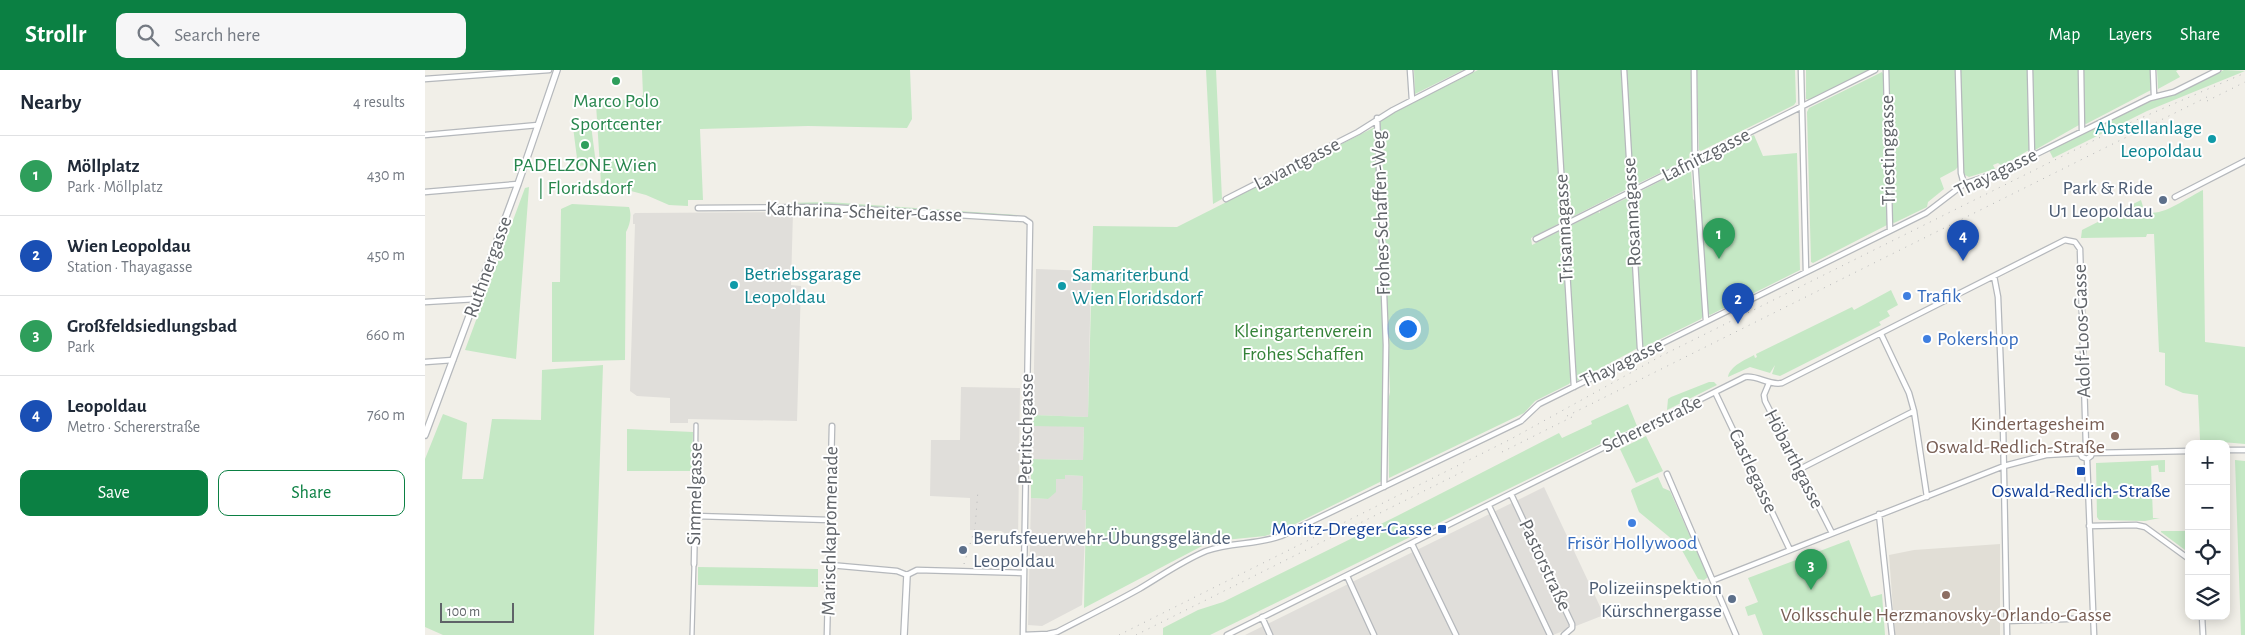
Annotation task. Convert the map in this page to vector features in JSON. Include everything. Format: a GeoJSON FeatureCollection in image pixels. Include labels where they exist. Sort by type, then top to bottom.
{"type":"FeatureCollection","features":[{"type":"Feature","properties":{"kind":"street"},"geometry":{"type":"LineString","coordinates":[[425,80],[549,70]]}},
{"type":"Feature","properties":{"kind":"street","name":"Ruthnergasse"},"geometry":{"type":"LineString","coordinates":[[425,435],[518,184],[557,70]]}},
{"type":"Feature","properties":{"kind":"street"},"geometry":{"type":"LineString","coordinates":[[1410,70],[1412,100]]}},
{"type":"Feature","properties":{"kind":"street","name":"Lavantgasse"},"geometry":{"type":"LineString","coordinates":[[1226,199],[1371,126],[1377,118],[1470,70]]}},
{"type":"Feature","properties":{"kind":"street","name":"Trisannagasse"},"geometry":{"type":"LineString","coordinates":[[1555,70],[1574,387]]}},
{"type":"Feature","properties":{"kind":"street","name":"Rosannagasse"},"geometry":{"type":"LineString","coordinates":[[1624,70],[1640,348],[1642,353]]}},
{"type":"Feature","properties":{"kind":"street"},"geometry":{"type":"LineString","coordinates":[[1694,70],[1695,160],[1706,321]]}},
{"type":"Feature","properties":{"kind":"street"},"geometry":{"type":"LineString","coordinates":[[1801,70],[1806,272]]}},
{"type":"Feature","properties":{"kind":"street","name":"Lafnitzgasse"},"geometry":{"type":"LineString","coordinates":[[1536,239],[1875,70]]}},
{"type":"Feature","properties":{"kind":"street","name":"Triestinggasse"},"geometry":{"type":"LineString","coordinates":[[1886,70],[1890,230]]}},
{"type":"Feature","properties":{"kind":"street"},"geometry":{"type":"LineString","coordinates":[[1958,70],[1961,173],[1964,184]]}},
{"type":"Feature","properties":{"kind":"street"},"geometry":{"type":"LineString","coordinates":[[2030,70],[2032,156]]}},
{"type":"Feature","properties":{"kind":"street"},"geometry":{"type":"LineString","coordinates":[[2081,70],[2082,131]]}},
{"type":"Feature","properties":{"kind":"street"},"geometry":{"type":"LineString","coordinates":[[2153,70],[2154,96]]}},
{"type":"Feature","properties":{"kind":"street","name":"Thayagasse"},"geometry":{"type":"LineString","coordinates":[[1023,635],[1057,632],[1197,555],[1232,544],[1276,538],[1384,487],[1521,421],[1539,404],[1926,213],[1964,184],[2002,171],[2154,96],[2174,92],[2218,70]]}},
{"type":"Feature","properties":{"kind":"street","name":"Frohes-Schaffen-Weg"},"geometry":{"type":"LineString","coordinates":[[1377,118],[1386,336],[1384,487]]}},
{"type":"Feature","properties":{"kind":"street"},"geometry":{"type":"LineString","coordinates":[[425,134],[538,125]]}},
{"type":"Feature","properties":{"kind":"street"},"geometry":{"type":"LineString","coordinates":[[2175,197],[2245,161]]}},
{"type":"Feature","properties":{"kind":"street"},"geometry":{"type":"LineString","coordinates":[[425,192],[518,184]]}},
{"type":"Feature","properties":{"kind":"street","name":"Katharina-Scheiter-Gasse"},"geometry":{"type":"LineString","coordinates":[[698,208],[828,206],[1024,219],[1030,223]]}},
{"type":"Feature","properties":{"kind":"street","name":"Petritschgasse"},"geometry":{"type":"LineString","coordinates":[[1023,635],[1030,223]]}},
{"type":"Feature","properties":{"kind":"street","name":"Schererstraße"},"geometry":{"type":"LineString","coordinates":[[1229,634],[1747,377],[1782,383],[2065,240],[2070,240],[2078,245]]}},
{"type":"Feature","properties":{"kind":"street","name":"Adolf-Loos-Gasse"},"geometry":{"type":"LineString","coordinates":[[2078,245],[2086,447]]}},
{"type":"Feature","properties":{"kind":"street"},"geometry":{"type":"LineString","coordinates":[[1994,276],[1998,297],[2005,466],[2007,635]]}},
{"type":"Feature","properties":{"kind":"street"},"geometry":{"type":"LineString","coordinates":[[425,302],[476,299]]}},
{"type":"Feature","properties":{"kind":"street"},"geometry":{"type":"LineString","coordinates":[[1881,334],[1909,393],[1914,411],[1927,497]]}},
{"type":"Feature","properties":{"kind":"street"},"geometry":{"type":"LineString","coordinates":[[425,362],[453,360]]}},
{"type":"Feature","properties":{"kind":"street","name":"Höbarthgasse"},"geometry":{"type":"LineString","coordinates":[[1769,382],[1764,396],[1765,401],[1832,534]]}},
{"type":"Feature","properties":{"kind":"street","name":"Castlegasse"},"geometry":{"type":"LineString","coordinates":[[1715,392],[1790,550]]}},
{"type":"Feature","properties":{"kind":"street"},"geometry":{"type":"LineString","coordinates":[[1800,469],[1914,411]]}},
{"type":"Feature","properties":{"kind":"street","name":"Simmelgasse"},"geometry":{"type":"LineString","coordinates":[[694,564],[696,425]]}},
{"type":"Feature","properties":{"kind":"street","name":"Marischkapromenade"},"geometry":{"type":"LineString","coordinates":[[827,635],[832,426]]}},
{"type":"Feature","properties":{"kind":"street"},"geometry":{"type":"LineString","coordinates":[[1714,580],[2005,466],[2045,455],[2080,452],[2086,447],[2091,448],[2092,453]]}},
{"type":"Feature","properties":{"kind":"street"},"geometry":{"type":"LineString","coordinates":[[2230,450],[2245,450]]}},
{"type":"Feature","properties":{"kind":"street"},"geometry":{"type":"LineString","coordinates":[[2092,453],[2185,451]]}},
{"type":"Feature","properties":{"kind":"street"},"geometry":{"type":"LineString","coordinates":[[2080,452],[2087,459]]}},
{"type":"Feature","properties":{"kind":"street"},"geometry":{"type":"LineString","coordinates":[[2092,453],[2087,459],[2094,635]]}},
{"type":"Feature","properties":{"kind":"street"},"geometry":{"type":"LineString","coordinates":[[1667,474],[1714,580],[1715,590],[1736,635]]}},
{"type":"Feature","properties":{"kind":"street","name":"Pastorstraße"},"geometry":{"type":"LineString","coordinates":[[1511,494],[1572,624],[1573,628],[1565,635]]}},
{"type":"Feature","properties":{"kind":"street","name":"Pastorstraße"},"geometry":{"type":"LineString","coordinates":[[1489,506],[1550,635]]}},
{"type":"Feature","properties":{"kind":"street"},"geometry":{"type":"LineString","coordinates":[[1879,514],[1892,635]]}},
{"type":"Feature","properties":{"kind":"street"},"geometry":{"type":"LineString","coordinates":[[695,516],[830,520]]}},
{"type":"Feature","properties":{"kind":"street"},"geometry":{"type":"LineString","coordinates":[[2089,526],[2136,525],[2145,527],[2185,556]]}},
{"type":"Feature","properties":{"kind":"street"},"geometry":{"type":"LineString","coordinates":[[1412,544],[1456,635]]}},
{"type":"Feature","properties":{"kind":"street"},"geometry":{"type":"LineString","coordinates":[[693,635],[694,564]]}},
{"type":"Feature","properties":{"kind":"street"},"geometry":{"type":"LineString","coordinates":[[830,565],[897,571],[907,575],[917,570],[1023,573]]}},
{"type":"Feature","properties":{"kind":"street"},"geometry":{"type":"LineString","coordinates":[[904,635],[907,575]]}},
{"type":"Feature","properties":{"kind":"street"},"geometry":{"type":"LineString","coordinates":[[1347,576],[1374,635]]}},
{"type":"Feature","properties":{"kind":"street"},"geometry":{"type":"LineString","coordinates":[[1262,617],[1271,635]]}},
{"type":"Feature","properties":{"kind":"street"},"geometry":{"type":"LineString","coordinates":[[2007,621],[2093,618]]}},
{"type":"Feature","properties":{"kind":"street"},"geometry":{"type":"LineString","coordinates":[[2202,620],[2203,635]]}},
{"type":"Feature","properties":{"kind":"shaded area"},"geometry":{"type":"Polygon","coordinates":[[[793,212],[791,285],[801,286],[797,421],[688,419],[688,423],[670,423],[670,398],[637,396],[630,391],[635,224],[633,224],[633,215],[635,213],[793,212]]]}},
{"type":"Feature","properties":{"kind":"shaded area"},"geometry":{"type":"Polygon","coordinates":[[[1036,269],[1091,271],[1088,417],[1033,415],[1036,269]]]}},
{"type":"Feature","properties":{"kind":"shaded area"},"geometry":{"type":"Polygon","coordinates":[[[961,387],[1020,388],[1018,543],[1007,542],[1006,534],[1001,531],[970,530],[970,498],[930,496],[931,440],[960,440],[961,387]]]}},
{"type":"Feature","properties":{"kind":"shaded area"},"geometry":{"type":"Polygon","coordinates":[[[1031,425],[1084,427],[1083,460],[1031,459],[1031,425]]]}},
{"type":"Feature","properties":{"kind":"shaded area"},"geometry":{"type":"Polygon","coordinates":[[[1065,475],[1083,476],[1082,509],[1086,510],[1082,605],[1042,626],[1028,625],[1031,498],[1048,499],[1056,479],[1065,475]]]}},
{"type":"Feature","properties":{"kind":"shaded area"},"geometry":{"type":"Polygon","coordinates":[[[1544,487],[1604,615],[1553,635],[1245,635],[1544,487]]]}},
{"type":"Feature","properties":{"kind":"shaded area","name":"Volksschule Herzmanovsky-Orlando-Gasse"},"geometry":{"type":"Polygon","coordinates":[[[2000,544],[2000,635],[1895,635],[1889,555],[1914,550],[2000,544]]]}},
{"type":"Feature","properties":{"kind":"green space"},"geometry":{"type":"Polygon","coordinates":[[[642,70],[910,70],[912,119],[907,128],[808,126],[700,129],[703,200],[688,200],[688,206],[669,205],[646,195],[601,183],[596,104],[641,97],[643,95],[642,70]]]}},
{"type":"Feature","properties":{"kind":"green space"},"geometry":{"type":"Polygon","coordinates":[[[1206,70],[1216,70],[1222,199],[1213,204],[1206,70]]]}},
{"type":"Feature","properties":{"kind":"green space"},"geometry":{"type":"Polygon","coordinates":[[[1414,70],[1463,70],[1415,94],[1414,70]]]}},
{"type":"Feature","properties":{"kind":"green space"},"geometry":{"type":"Polygon","coordinates":[[[1478,70],[1553,70],[1562,219],[1560,223],[1531,238],[1532,245],[1560,231],[1563,232],[1571,381],[1569,384],[1535,401],[1524,413],[1389,478],[1388,401],[1390,392],[1380,119],[1478,70]]]}},
{"type":"Feature","properties":{"kind":"green space"},"geometry":{"type":"Polygon","coordinates":[[[1557,70],[1622,70],[1627,189],[1568,219],[1566,218],[1557,70]]]}},
{"type":"Feature","properties":{"kind":"green space"},"geometry":{"type":"Polygon","coordinates":[[[1626,70],[1691,70],[1693,151],[1690,152],[1689,159],[1635,185],[1633,184],[1626,70]]]}},
{"type":"Feature","properties":{"kind":"green space"},"geometry":{"type":"Polygon","coordinates":[[[1697,70],[1795,70],[1796,102],[1794,105],[1701,151],[1699,150],[1697,70]]]}},
{"type":"Feature","properties":{"kind":"green space"},"geometry":{"type":"Polygon","coordinates":[[[1806,70],[1869,70],[1809,100],[1806,99],[1806,70]]]}},
{"type":"Feature","properties":{"kind":"green space"},"geometry":{"type":"Polygon","coordinates":[[[1888,70],[1956,70],[1959,166],[1940,178],[1944,189],[1928,202],[1927,207],[1894,223],[1892,222],[1888,70]]]}},
{"type":"Feature","properties":{"kind":"green space"},"geometry":{"type":"Polygon","coordinates":[[[1960,70],[2027,70],[2029,150],[2002,166],[1998,163],[1993,165],[1995,169],[1969,177],[1965,175],[1963,170],[1960,70]]]}},
{"type":"Feature","properties":{"kind":"green space"},"geometry":{"type":"Polygon","coordinates":[[[2031,70],[2078,70],[2079,125],[2035,150],[2033,148],[2031,70]]]}},
{"type":"Feature","properties":{"kind":"green space"},"geometry":{"type":"Polygon","coordinates":[[[2083,70],[2150,70],[2151,90],[2086,124],[2084,123],[2083,70]]]}},
{"type":"Feature","properties":{"kind":"green space"},"geometry":{"type":"Polygon","coordinates":[[[2157,70],[2178,70],[2176,71],[2180,77],[2158,89],[2157,70]]]}},
{"type":"Feature","properties":{"kind":"green space"},"geometry":{"type":"Polygon","coordinates":[[[2224,70],[2245,71],[2147,111],[2053,158],[2049,150],[2150,100],[2181,91],[2224,70]]]}},
{"type":"Feature","properties":{"kind":"green space"},"geometry":{"type":"Polygon","coordinates":[[[1882,72],[1887,225],[1813,263],[1811,262],[1807,112],[1809,108],[1882,72]]]}},
{"type":"Feature","properties":{"kind":"green space","name":"PADELZONE Wien | Floridsdorf"},"geometry":{"type":"Polygon","coordinates":[[[591,125],[596,164],[578,166],[573,127],[591,125]]]}},
{"type":"Feature","properties":{"kind":"green space","name":"Kleingartenverein Frohes Schaffen"},"geometry":{"type":"Polygon","coordinates":[[[1375,127],[1384,341],[1382,481],[1281,531],[1265,536],[1225,540],[1223,535],[1084,608],[1086,510],[1082,510],[1083,476],[1065,475],[1065,479],[1056,479],[1056,492],[1048,499],[1031,498],[1031,459],[1083,460],[1084,427],[1032,426],[1033,415],[1088,417],[1093,226],[1177,227],[1375,127]]]}},
{"type":"Feature","properties":{"kind":"green space"},"geometry":{"type":"Polygon","coordinates":[[[1754,135],[1763,156],[1797,153],[1800,270],[1710,315],[1707,312],[1698,162],[1754,135]]]}},
{"type":"Feature","properties":{"kind":"green space"},"geometry":{"type":"Polygon","coordinates":[[[1688,167],[1691,169],[1693,199],[1695,201],[1703,316],[1701,319],[1644,347],[1641,346],[1633,197],[1635,194],[1688,167]]]}},
{"type":"Feature","properties":{"kind":"green space"},"geometry":{"type":"Polygon","coordinates":[[[529,187],[516,359],[465,350],[525,188],[529,187]]]}},
{"type":"Feature","properties":{"kind":"green space"},"geometry":{"type":"Polygon","coordinates":[[[2203,190],[2205,342],[2245,347],[2245,444],[2230,443],[2230,440],[2200,440],[2198,395],[2183,393],[2165,385],[2165,353],[2159,352],[2154,234],[2147,234],[2146,237],[2081,238],[2082,230],[2141,200],[2144,210],[2150,213],[2173,206],[2203,190]]]}},
{"type":"Feature","properties":{"kind":"green space"},"geometry":{"type":"Polygon","coordinates":[[[1627,198],[1629,199],[1638,348],[1577,381],[1575,379],[1566,230],[1568,227],[1598,212],[1600,213],[1600,211],[1627,198]]]}},
{"type":"Feature","properties":{"kind":"green space"},"geometry":{"type":"Polygon","coordinates":[[[828,202],[1017,215],[1017,216],[787,203],[828,202]]]}},
{"type":"Feature","properties":{"kind":"green space"},"geometry":{"type":"Polygon","coordinates":[[[572,204],[629,207],[630,220],[626,232],[625,360],[552,362],[552,282],[560,282],[561,209],[572,204]]]}},
{"type":"Feature","properties":{"kind":"green space"},"geometry":{"type":"Polygon","coordinates":[[[1891,290],[1898,305],[1887,311],[1890,316],[1879,322],[1881,325],[1780,376],[1772,374],[1775,365],[1770,373],[1750,367],[1728,377],[1735,367],[1746,359],[1754,355],[1755,358],[1757,357],[1756,354],[1852,307],[1854,310],[1891,290]]]}},
{"type":"Feature","properties":{"kind":"green space"},"geometry":{"type":"Polygon","coordinates":[[[603,365],[594,635],[443,635],[425,627],[425,459],[443,414],[467,423],[462,479],[483,479],[492,419],[541,420],[542,370],[603,365]]]}},
{"type":"Feature","properties":{"kind":"green space"},"geometry":{"type":"Polygon","coordinates":[[[1709,382],[1714,382],[1717,385],[1667,410],[1668,399],[1671,397],[1709,382]]]}},
{"type":"Feature","properties":{"kind":"green space"},"geometry":{"type":"Polygon","coordinates":[[[1628,404],[1637,426],[1210,635],[1163,635],[1163,628],[1198,610],[1223,602],[1559,433],[1562,438],[1592,424],[1591,421],[1628,404]]]}},
{"type":"Feature","properties":{"kind":"green space"},"geometry":{"type":"Polygon","coordinates":[[[627,429],[693,432],[692,471],[627,471],[627,429]]]}},
{"type":"Feature","properties":{"kind":"green space"},"geometry":{"type":"Polygon","coordinates":[[[1646,436],[1663,471],[1636,483],[1620,449],[1646,436]]]}},
{"type":"Feature","properties":{"kind":"green space"},"geometry":{"type":"Polygon","coordinates":[[[2165,460],[2165,472],[2159,472],[2158,465],[2151,466],[2153,518],[2160,518],[2145,521],[2099,520],[2097,517],[2096,463],[2165,460]]]}},
{"type":"Feature","properties":{"kind":"green space"},"geometry":{"type":"Polygon","coordinates":[[[2235,460],[2245,461],[2245,635],[2241,635],[2235,460]]]}},
{"type":"Feature","properties":{"kind":"green space"},"geometry":{"type":"Polygon","coordinates":[[[1658,477],[1663,488],[1670,491],[1708,577],[1704,580],[1698,579],[1679,545],[1639,512],[1631,491],[1632,489],[1658,477]]]}},
{"type":"Feature","properties":{"kind":"green space"},"geometry":{"type":"Polygon","coordinates":[[[2185,531],[2185,550],[2161,532],[2185,531]]]}},
{"type":"Feature","properties":{"kind":"green space"},"geometry":{"type":"Polygon","coordinates":[[[1849,540],[1871,597],[1882,594],[1885,635],[1763,635],[1755,614],[1748,616],[1745,607],[1758,602],[1748,578],[1849,540]]]}},
{"type":"Feature","properties":{"kind":"green space"},"geometry":{"type":"Polygon","coordinates":[[[698,567],[818,569],[818,587],[698,585],[698,567]]]}},
{"type":"Feature","properties":{"kind":"railway"},"geometry":{"type":"LineString","coordinates":[[1119,635],[1511,439],[1661,356],[2127,124],[2245,73]]}},
{"type":"Feature","properties":{"kind":"railway"},"geometry":{"type":"LineString","coordinates":[[2207,101],[2245,82]]}},
{"type":"Feature","properties":{"kind":"railway"},"geometry":{"type":"LineString","coordinates":[[1567,416],[2211,95]]}},
{"type":"Feature","properties":{"kind":"railway"},"geometry":{"type":"LineString","coordinates":[[1502,452],[1576,415]]}},
{"type":"Feature","properties":{"kind":"railway"},"geometry":{"type":"LineString","coordinates":[[1136,635],[1466,470]]}},
{"type":"Feature","properties":{"kind":"railway"},"geometry":{"type":"LineString","coordinates":[[964,564],[975,528],[978,490]]}},
{"type":"Feature","properties":{"kind":"place","name":"Marco Polo Sportcenter"},"geometry":{"type":"Point","coordinates":[616,81]}},
{"type":"Feature","properties":{"kind":"place","name":"Abstellanlage Leopoldau"},"geometry":{"type":"Point","coordinates":[2212,139]}},
{"type":"Feature","properties":{"kind":"place","name":"PADELZONE Wien | Floridsdorf"},"geometry":{"type":"Point","coordinates":[585,145]}},
{"type":"Feature","properties":{"kind":"place","name":"Park & Ride U1 Leopoldau"},"geometry":{"type":"Point","coordinates":[2163,200]}},
{"type":"Feature","properties":{"kind":"place","name":"Möllplatz"},"geometry":{"type":"Point","coordinates":[1719,259]}},
{"type":"Feature","properties":{"kind":"place","name":"Leopoldau"},"geometry":{"type":"Point","coordinates":[1963,261]}},
{"type":"Feature","properties":{"kind":"place","name":"Betriebsgarage Leopoldau"},"geometry":{"type":"Point","coordinates":[734,285]}},
{"type":"Feature","properties":{"kind":"place","name":"Samariterbund Wien Floridsdorf"},"geometry":{"type":"Point","coordinates":[1062,286]}},
{"type":"Feature","properties":{"kind":"place","name":"Trafik"},"geometry":{"type":"Point","coordinates":[1907,296]}},
{"type":"Feature","properties":{"kind":"place","name":"Wien Leopoldau"},"geometry":{"type":"Point","coordinates":[1738,324]}},
{"type":"Feature","properties":{"kind":"place","name":"Pokershop"},"geometry":{"type":"Point","coordinates":[1927,339]}},
{"type":"Feature","properties":{"kind":"place","name":"Kindertagesheim Oswald-Redlich-Straße"},"geometry":{"type":"Point","coordinates":[2115,436]}},
{"type":"Feature","properties":{"kind":"place","name":"Oswald-Redlich-Straße"},"geometry":{"type":"Point","coordinates":[2081,471]}},
{"type":"Feature","properties":{"kind":"place","name":"Frisör Hollywood"},"geometry":{"type":"Point","coordinates":[1632,523]}},
{"type":"Feature","properties":{"kind":"place","name":"Moritz-Dreger-Gasse"},"geometry":{"type":"Point","coordinates":[1442,529]}},
{"type":"Feature","properties":{"kind":"place","name":"Berufsfeuerwehr-Übungsgelände Leopoldau"},"geometry":{"type":"Point","coordinates":[963,550]}},
{"type":"Feature","properties":{"kind":"place","name":"Großfeldsiedlungsbad"},"geometry":{"type":"Point","coordinates":[1811,590]}},
{"type":"Feature","properties":{"kind":"place","name":"Volksschule Herzmanovsky-Orlando-Gasse"},"geometry":{"type":"Point","coordinates":[1946,595]}},
{"type":"Feature","properties":{"kind":"place","name":"Polizeiinspektion Kürschnergasse"},"geometry":{"type":"Point","coordinates":[1732,599]}}]}
